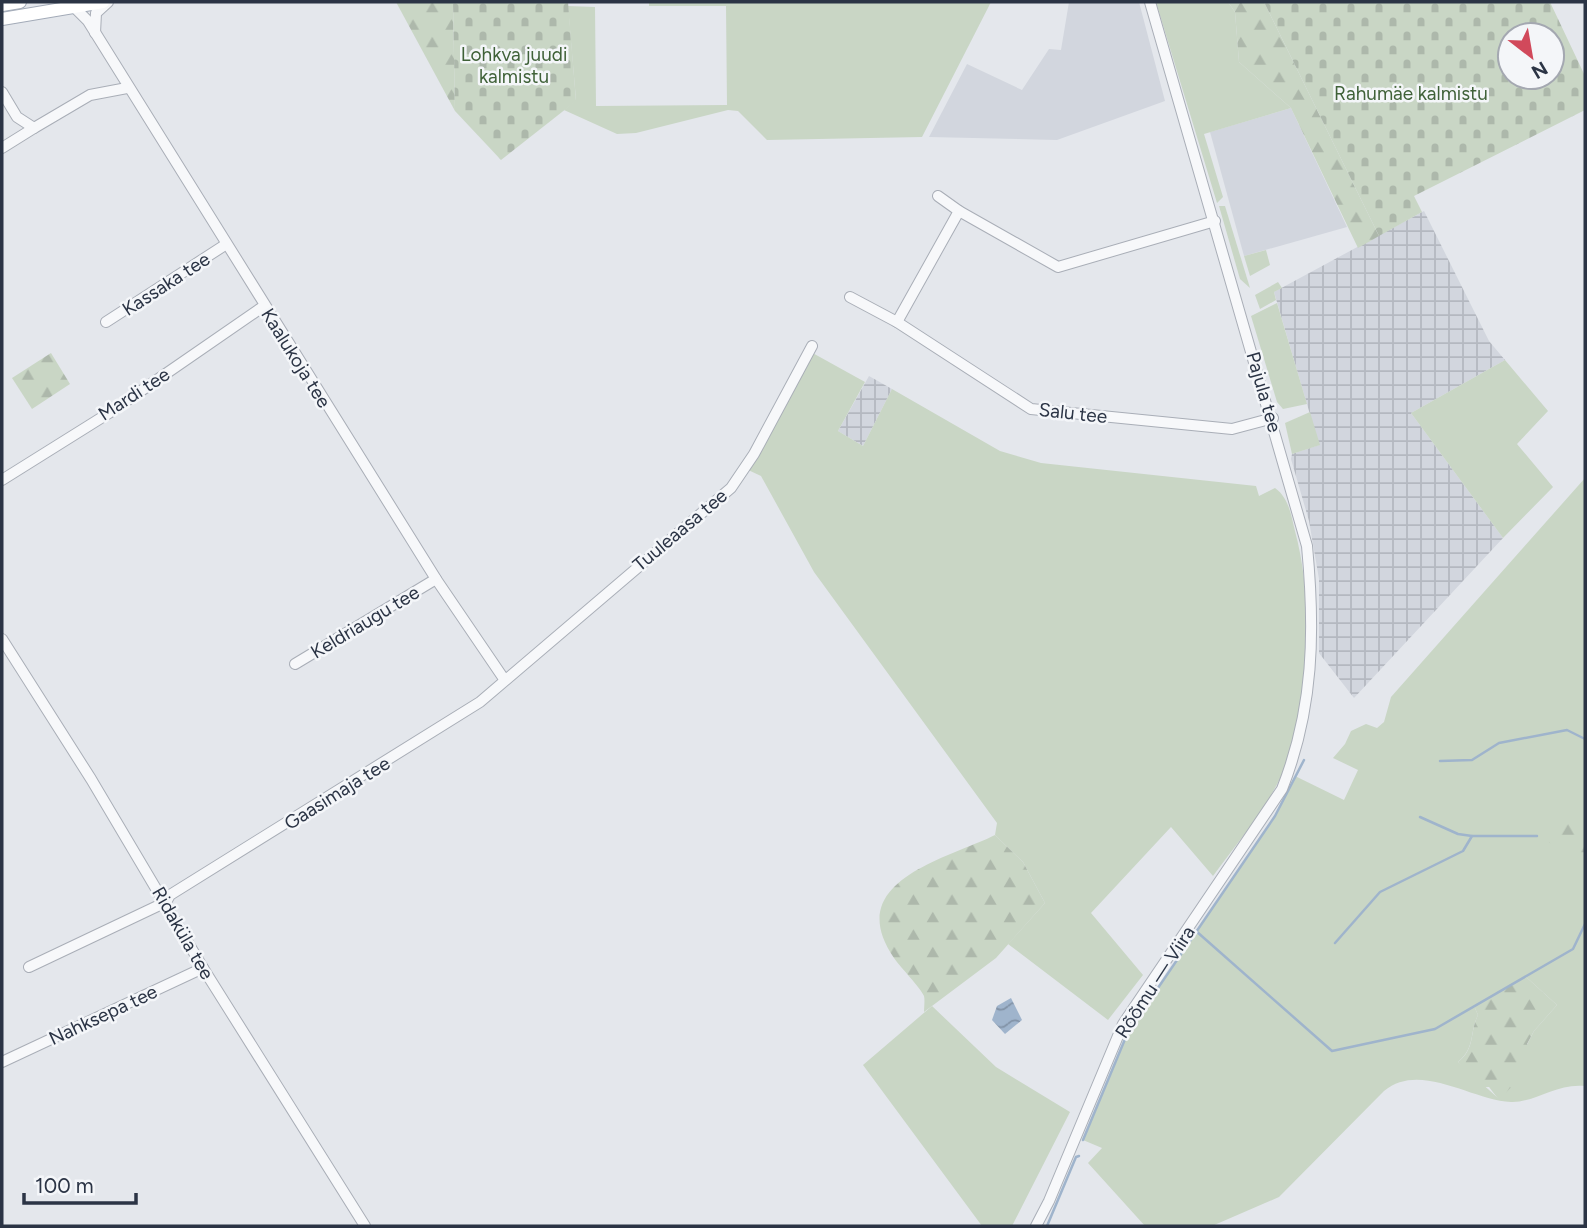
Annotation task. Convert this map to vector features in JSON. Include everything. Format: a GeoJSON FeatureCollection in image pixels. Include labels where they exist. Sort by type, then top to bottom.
{"type":"FeatureCollection","features":[{"type":"Feature","properties":{"kind":"main road"},"geometry":{"type":"LineString","coordinates":[[2,5],[20,2]]}},
{"type":"Feature","properties":{"kind":"main road"},"geometry":{"type":"LineString","coordinates":[[2,19],[105,2]]}},
{"type":"Feature","properties":{"kind":"street"},"geometry":{"type":"LineString","coordinates":[[95,33],[96,13],[105,2]]}},
{"type":"Feature","properties":{"kind":"street","name":"Pajula tee"},"geometry":{"type":"LineString","coordinates":[[1150,2],[1273,418],[1307,546],[1313,608],[1312,664],[1307,705],[1296,752],[1282,789]]}},
{"type":"Feature","properties":{"kind":"street","name":"Kaalukoja tee"},"geometry":{"type":"LineString","coordinates":[[74,7],[95,33],[436,579],[504,679]]}},
{"type":"Feature","properties":{"kind":"street"},"geometry":{"type":"LineString","coordinates":[[2,148],[90,95],[127,88]]}},
{"type":"Feature","properties":{"kind":"street"},"geometry":{"type":"LineString","coordinates":[[2,92],[17,117],[34,128]]}},
{"type":"Feature","properties":{"kind":"street"},"geometry":{"type":"LineString","coordinates":[[938,196],[1058,267],[1215,221]]}},
{"type":"Feature","properties":{"kind":"street"},"geometry":{"type":"LineString","coordinates":[[897,321],[960,211]]}},
{"type":"Feature","properties":{"kind":"street","name":"Kassaka tee"},"geometry":{"type":"LineString","coordinates":[[106,322],[225,245]]}},
{"type":"Feature","properties":{"kind":"street","name":"Salu tee"},"geometry":{"type":"LineString","coordinates":[[850,297],[897,321],[1031,409],[1232,429],[1273,418]]}},
{"type":"Feature","properties":{"kind":"street","name":"Mardi tee"},"geometry":{"type":"LineString","coordinates":[[2,480],[108,413],[264,306]]}},
{"type":"Feature","properties":{"kind":"street","name":"Tuuleaasa tee"},"geometry":{"type":"LineString","coordinates":[[504,679],[731,488],[746,469],[812,346]]}},
{"type":"Feature","properties":{"kind":"street","name":"Keldriaugu tee"},"geometry":{"type":"LineString","coordinates":[[295,664],[436,579]]}},
{"type":"Feature","properties":{"kind":"street","name":"Ridaküla tee"},"geometry":{"type":"LineString","coordinates":[[2,639],[365,1226]]}},
{"type":"Feature","properties":{"kind":"street","name":"Gaasimaja tee"},"geometry":{"type":"LineString","coordinates":[[29,967],[166,902],[170,895],[480,702],[504,679]]}},
{"type":"Feature","properties":{"kind":"street","name":"Rõõmu — Viira"},"geometry":{"type":"LineString","coordinates":[[1036,1226],[1123,1024],[1282,789]]}},
{"type":"Feature","properties":{"kind":"street","name":"Nahksepa tee"},"geometry":{"type":"LineString","coordinates":[[2,1060],[203,968]]}},
{"type":"Feature","properties":{"kind":"shaded area"},"geometry":{"type":"Polygon","coordinates":[[[1069,2],[1139,2],[1165,101],[1057,140],[929,137],[967,64],[1022,90],[1049,49],[1061,50],[1069,2]]]}},
{"type":"Feature","properties":{"kind":"shaded area"},"geometry":{"type":"Polygon","coordinates":[[[1291,108],[1347,227],[1244,256],[1210,132],[1291,108]]]}},
{"type":"Feature","properties":{"kind":"shaded area"},"geometry":{"type":"Polygon","coordinates":[[[1424,211],[1489,341],[1505,360],[1411,413],[1503,538],[1354,698],[1319,653],[1319,579],[1309,521],[1291,459],[1292,454],[1319,445],[1274,292],[1424,211]]]}},
{"type":"Feature","properties":{"kind":"shaded area"},"geometry":{"type":"Polygon","coordinates":[[[869,376],[892,389],[863,446],[838,431],[869,376]]]}},
{"type":"Feature","properties":{"kind":"green space"},"geometry":{"type":"Polygon","coordinates":[[[396,2],[453,2],[455,111],[396,2]]]}},
{"type":"Feature","properties":{"kind":"green space","name":"Lohkva juudi kalmistu"},"geometry":{"type":"Polygon","coordinates":[[[453,2],[568,2],[576,101],[501,160],[455,111],[453,2]]]}},
{"type":"Feature","properties":{"kind":"green space"},"geometry":{"type":"Polygon","coordinates":[[[649,2],[991,2],[922,137],[767,140],[738,111],[728,110],[636,133],[617,134],[564,110],[576,100],[568,6],[595,7],[596,106],[727,105],[726,6],[649,6],[649,2]]]}},
{"type":"Feature","properties":{"kind":"green space"},"geometry":{"type":"Polygon","coordinates":[[[1156,2],[1228,2],[1235,12],[1239,62],[1291,108],[1204,134],[1223,197],[1217,203],[1156,2]]]}},
{"type":"Feature","properties":{"kind":"green space"},"geometry":{"type":"Polygon","coordinates":[[[1228,2],[1264,2],[1379,236],[1358,248],[1291,108],[1239,62],[1235,12],[1228,2]]]}},
{"type":"Feature","properties":{"kind":"green space","name":"Rahumäe kalmistu"},"geometry":{"type":"Polygon","coordinates":[[[1264,2],[1550,2],[1559,21],[1496,21],[1496,91],[1566,91],[1566,36],[1585,76],[1585,110],[1414,196],[1422,212],[1379,236],[1264,2]]]}},
{"type":"Feature","properties":{"kind":"green space"},"geometry":{"type":"Polygon","coordinates":[[[1219,206],[1225,206],[1250,288],[1240,279],[1219,206]]]}},
{"type":"Feature","properties":{"kind":"green space"},"geometry":{"type":"Polygon","coordinates":[[[1266,250],[1270,265],[1250,276],[1244,256],[1266,250]]]}},
{"type":"Feature","properties":{"kind":"green space"},"geometry":{"type":"Polygon","coordinates":[[[1278,282],[1282,288],[1274,292],[1276,300],[1260,309],[1255,295],[1278,282]]]}},
{"type":"Feature","properties":{"kind":"green space"},"geometry":{"type":"Polygon","coordinates":[[[1277,303],[1307,404],[1283,409],[1277,402],[1251,316],[1277,303]]]}},
{"type":"Feature","properties":{"kind":"green space"},"geometry":{"type":"Polygon","coordinates":[[[809,351],[865,382],[838,431],[863,446],[892,389],[1000,451],[1041,463],[1256,486],[1259,496],[1275,488],[1286,502],[1301,559],[1307,621],[1304,685],[1292,746],[1268,801],[1213,876],[1171,827],[1091,913],[1143,975],[1108,1020],[1008,944],[1045,903],[1023,862],[995,835],[997,823],[814,572],[761,476],[746,469],[809,351]]]}},
{"type":"Feature","properties":{"kind":"green space"},"geometry":{"type":"Polygon","coordinates":[[[51,353],[70,384],[32,409],[12,378],[51,353]]]}},
{"type":"Feature","properties":{"kind":"green space"},"geometry":{"type":"Polygon","coordinates":[[[1505,360],[1548,411],[1517,444],[1553,487],[1503,538],[1411,413],[1505,360]]]}},
{"type":"Feature","properties":{"kind":"green space"},"geometry":{"type":"Polygon","coordinates":[[[1310,412],[1320,445],[1292,454],[1285,423],[1310,412]]]}},
{"type":"Feature","properties":{"kind":"green space"},"geometry":{"type":"Polygon","coordinates":[[[1585,478],[1585,1086],[1564,1087],[1528,1100],[1511,1102],[1496,1100],[1429,1081],[1398,1083],[1384,1091],[1279,1197],[1212,1226],[1145,1226],[1088,1163],[1102,1148],[1083,1140],[1128,1032],[1275,816],[1295,776],[1344,800],[1358,770],[1333,758],[1345,744],[1351,731],[1366,724],[1377,728],[1384,722],[1391,697],[1585,478]],[[1525,976],[1474,1006],[1478,1015],[1470,1045],[1458,1062],[1499,1099],[1534,1031],[1557,1005],[1525,976]]]}},
{"type":"Feature","properties":{"kind":"green space"},"geometry":{"type":"Polygon","coordinates":[[[1585,822],[1584,858],[1559,853],[1548,841],[1537,836],[1534,828],[1538,823],[1585,822]]]}},
{"type":"Feature","properties":{"kind":"green space"},"geometry":{"type":"Polygon","coordinates":[[[995,835],[1023,862],[1045,903],[996,958],[924,1012],[924,996],[894,958],[881,932],[881,910],[890,892],[907,877],[928,864],[995,835]]]}},
{"type":"Feature","properties":{"kind":"green space"},"geometry":{"type":"Polygon","coordinates":[[[1525,976],[1557,1005],[1534,1031],[1527,1044],[1533,1064],[1499,1100],[1489,1087],[1478,1087],[1458,1062],[1470,1046],[1478,1015],[1474,1006],[1525,976]]]}},
{"type":"Feature","properties":{"kind":"green space"},"geometry":{"type":"Polygon","coordinates":[[[932,1006],[996,1067],[1070,1112],[1012,1226],[982,1226],[863,1065],[932,1006]]]}},
{"type":"Feature","properties":{"kind":"water"},"geometry":{"type":"Polygon","coordinates":[[[1011,998],[1022,1020],[1005,1034],[992,1020],[997,1006],[1011,998]]]}},
{"type":"Feature","properties":{"kind":"waterway"},"geometry":{"type":"LineString","coordinates":[[1440,761],[1472,760],[1499,743],[1567,730],[1585,739]]}},
{"type":"Feature","properties":{"kind":"waterway"},"geometry":{"type":"LineString","coordinates":[[1083,1140],[1128,1032],[1275,816],[1304,760]]}},
{"type":"Feature","properties":{"kind":"waterway"},"geometry":{"type":"LineString","coordinates":[[1420,817],[1458,834],[1472,836]]}},
{"type":"Feature","properties":{"kind":"waterway"},"geometry":{"type":"LineString","coordinates":[[1335,943],[1380,892],[1463,851],[1472,836],[1537,836]]}},
{"type":"Feature","properties":{"kind":"waterway"},"geometry":{"type":"LineString","coordinates":[[1196,931],[1332,1051],[1435,1029],[1573,949],[1585,924]]}},
{"type":"Feature","properties":{"kind":"waterway"},"geometry":{"type":"LineString","coordinates":[[1047,1226],[1076,1157],[1079,1156]]}}]}
